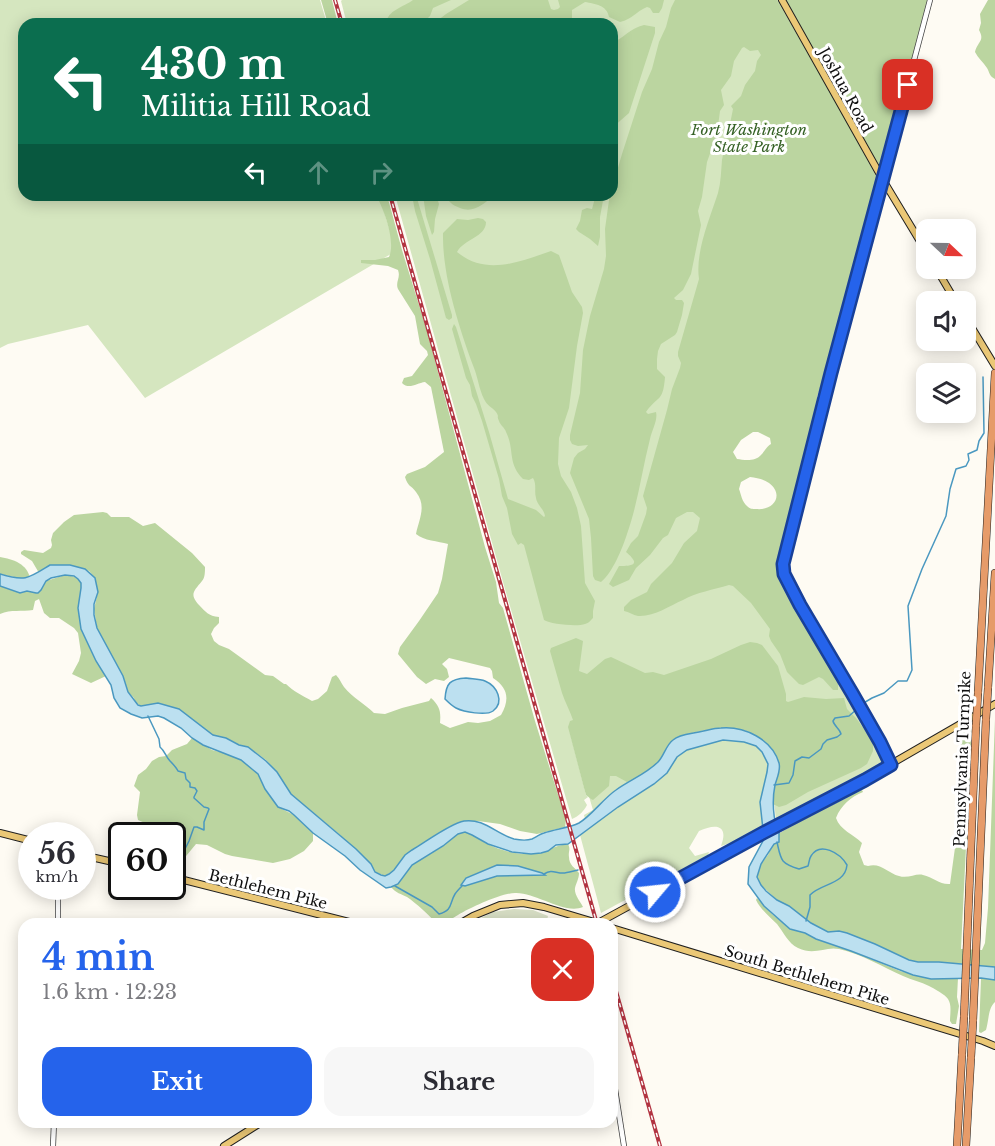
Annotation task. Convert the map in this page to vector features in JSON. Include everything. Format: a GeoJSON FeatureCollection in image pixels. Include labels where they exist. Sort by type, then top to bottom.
{"type":"FeatureCollection","features":[{"type":"Feature","properties":{"kind":"highway","name":"Pennsylvania Turnpike"},"geometry":{"type":"LineString","coordinates":[[957,1146],[995,373]]}},
{"type":"Feature","properties":{"kind":"highway","name":"Pennsylvania Turnpike"},"geometry":{"type":"LineString","coordinates":[[966,1146],[995,573]]}},
{"type":"Feature","properties":{"kind":"main road","name":"Joshua Road"},"geometry":{"type":"LineString","coordinates":[[782,0],[916,235]]}},
{"type":"Feature","properties":{"kind":"main road"},"geometry":{"type":"LineString","coordinates":[[976,334],[995,366]]}},
{"type":"Feature","properties":{"kind":"main road"},"geometry":{"type":"LineString","coordinates":[[608,918],[865,780],[995,704]]}},
{"type":"Feature","properties":{"kind":"main road"},"geometry":{"type":"LineString","coordinates":[[0,833],[18,838]]}},
{"type":"Feature","properties":{"kind":"main road","name":"Bethlehem Pike"},"geometry":{"type":"LineString","coordinates":[[186,881],[333,918]]}},
{"type":"Feature","properties":{"kind":"main road"},"geometry":{"type":"LineString","coordinates":[[470,918],[500,904],[523,903],[578,918]]}},
{"type":"Feature","properties":{"kind":"main road"},"geometry":{"type":"LineString","coordinates":[[615,918],[616,913]]}},
{"type":"Feature","properties":{"kind":"main road","name":"South Bethlehem Pike"},"geometry":{"type":"LineString","coordinates":[[618,930],[995,1046]]}},
{"type":"Feature","properties":{"kind":"main road"},"geometry":{"type":"LineString","coordinates":[[224,1146],[252,1128]]}},
{"type":"Feature","properties":{"kind":"street"},"geometry":{"type":"LineString","coordinates":[[891,765],[880,742],[800,605],[784,574],[783,564],[930,0]]}},
{"type":"Feature","properties":{"kind":"street"},"geometry":{"type":"LineString","coordinates":[[58,900],[58,918]]}},
{"type":"Feature","properties":{"kind":"street"},"geometry":{"type":"LineString","coordinates":[[618,1108],[624,1146]]}},
{"type":"Feature","properties":{"kind":"street"},"geometry":{"type":"LineString","coordinates":[[53,1146],[54,1128]]}},
{"type":"Feature","properties":{"kind":"green space"},"geometry":{"type":"Polygon","coordinates":[[[0,0],[320,0],[325,18],[18,18],[18,201],[381,201],[396,251],[145,398],[88,325],[8,344],[0,348],[0,0]]]}},
{"type":"Feature","properties":{"kind":"green space"},"geometry":{"type":"Polygon","coordinates":[[[321,0],[332,0],[336,18],[326,18],[321,0]]]}},
{"type":"Feature","properties":{"kind":"green space"},"geometry":{"type":"Polygon","coordinates":[[[413,0],[451,0],[433,8],[428,18],[388,18],[413,0]]]}},
{"type":"Feature","properties":{"kind":"green space"},"geometry":{"type":"Polygon","coordinates":[[[469,0],[548,0],[551,9],[554,10],[560,7],[558,0],[664,0],[659,13],[653,13],[647,7],[620,22],[618,18],[609,17],[606,10],[596,4],[585,2],[572,10],[572,18],[441,18],[469,0]]]}},
{"type":"Feature","properties":{"kind":"green space"},"geometry":{"type":"Polygon","coordinates":[[[675,0],[777,0],[879,182],[839,333],[817,397],[818,407],[812,435],[778,565],[780,580],[826,656],[838,682],[838,690],[833,690],[819,677],[803,685],[799,684],[787,672],[769,636],[770,629],[751,603],[733,586],[729,585],[694,595],[650,615],[638,616],[624,611],[624,607],[631,600],[647,592],[651,584],[672,563],[684,543],[697,531],[700,518],[693,512],[687,512],[676,518],[668,535],[636,568],[629,580],[613,587],[609,584],[619,566],[634,563],[626,552],[638,536],[646,514],[647,508],[643,496],[672,389],[680,368],[678,352],[699,279],[701,247],[719,189],[722,160],[733,109],[731,106],[741,96],[745,85],[755,71],[761,55],[758,50],[750,51],[742,48],[734,61],[731,76],[721,90],[724,105],[720,111],[717,134],[707,162],[698,211],[701,225],[691,274],[683,290],[674,298],[684,303],[682,315],[675,335],[661,344],[658,351],[657,369],[665,377],[664,385],[661,395],[646,412],[648,414],[656,412],[656,418],[631,522],[617,560],[609,572],[601,582],[595,580],[593,576],[589,519],[570,473],[574,458],[588,445],[572,444],[570,435],[580,393],[583,350],[604,269],[605,229],[609,201],[618,201],[618,168],[675,0]],[[753,432],[741,440],[733,452],[737,459],[756,459],[771,444],[770,438],[753,432]],[[750,477],[741,482],[739,489],[745,504],[750,508],[763,509],[772,505],[776,492],[769,483],[750,477]]]}},
{"type":"Feature","properties":{"kind":"green space"},"geometry":{"type":"Polygon","coordinates":[[[786,0],[927,0],[883,165],[876,160],[786,0]]]}},
{"type":"Feature","properties":{"kind":"green space","name":"Fort Washington State Park"},"geometry":{"type":"Polygon","coordinates":[[[927,0],[850,288],[706,455],[776,571],[885,761],[776,820],[771,773],[768,769],[760,802],[763,826],[746,838],[721,846],[722,830],[711,827],[699,831],[689,848],[695,856],[709,852],[708,855],[601,913],[580,835],[667,773],[587,826],[584,815],[593,810],[569,729],[588,797],[584,800],[587,805],[579,815],[572,819],[397,201],[618,201],[618,18],[345,18],[341,1],[927,0]]]}},
{"type":"Feature","properties":{"kind":"green space"},"geometry":{"type":"Polygon","coordinates":[[[988,0],[995,0],[995,79],[975,52],[981,39],[980,14],[988,0]]]}},
{"type":"Feature","properties":{"kind":"green space"},"geometry":{"type":"Polygon","coordinates":[[[644,25],[655,27],[655,33],[629,113],[618,123],[618,39],[644,25]]]}},
{"type":"Feature","properties":{"kind":"green space"},"geometry":{"type":"Polygon","coordinates":[[[379,201],[389,201],[496,582],[499,603],[503,608],[566,820],[565,827],[537,834],[500,824],[478,821],[454,825],[405,855],[394,870],[385,876],[375,872],[371,864],[339,834],[291,794],[277,772],[266,760],[248,747],[213,735],[179,709],[158,703],[141,706],[135,702],[97,628],[94,609],[98,592],[95,578],[89,571],[70,565],[55,565],[39,573],[32,561],[21,554],[24,550],[43,553],[51,548],[53,533],[74,515],[103,512],[111,517],[129,517],[143,526],[155,523],[192,553],[205,567],[204,578],[193,595],[206,612],[219,617],[219,623],[211,634],[214,641],[265,675],[273,676],[312,701],[327,691],[332,677],[336,675],[348,691],[374,713],[385,714],[429,701],[431,698],[439,709],[440,723],[450,728],[468,722],[490,721],[501,715],[506,704],[506,694],[502,686],[493,678],[490,668],[449,658],[442,664],[447,669],[449,677],[444,681],[435,679],[426,684],[417,677],[398,654],[400,647],[438,593],[448,544],[416,534],[422,507],[419,497],[405,477],[425,467],[444,452],[431,387],[425,382],[410,386],[402,383],[404,378],[412,376],[428,355],[427,351],[420,344],[415,316],[398,289],[398,270],[388,266],[361,263],[361,260],[389,257],[390,234],[379,201]]]}},
{"type":"Feature","properties":{"kind":"green space"},"geometry":{"type":"Polygon","coordinates":[[[413,201],[418,201],[452,315],[449,320],[446,318],[413,201]]]}},
{"type":"Feature","properties":{"kind":"green space"},"geometry":{"type":"Polygon","coordinates":[[[424,201],[438,201],[432,235],[424,201]]]}},
{"type":"Feature","properties":{"kind":"green space"},"geometry":{"type":"Polygon","coordinates":[[[449,201],[487,201],[470,210],[455,206],[449,201]]]}},
{"type":"Feature","properties":{"kind":"green space"},"geometry":{"type":"Polygon","coordinates":[[[594,201],[603,201],[598,246],[576,229],[582,210],[592,209],[594,201]]]}},
{"type":"Feature","properties":{"kind":"green space"},"geometry":{"type":"Polygon","coordinates":[[[478,218],[486,222],[485,227],[479,235],[464,244],[457,252],[479,264],[503,265],[551,251],[559,255],[572,292],[582,307],[569,408],[559,438],[558,464],[561,476],[577,508],[581,526],[585,583],[595,601],[593,618],[585,624],[564,625],[544,620],[524,545],[521,543],[518,545],[512,534],[499,479],[452,329],[454,324],[508,499],[536,510],[544,517],[535,495],[533,478],[523,479],[518,473],[513,462],[509,439],[498,415],[482,395],[448,284],[443,233],[457,219],[478,218]]]}},
{"type":"Feature","properties":{"kind":"green space"},"geometry":{"type":"Polygon","coordinates":[[[0,557],[19,563],[26,569],[30,578],[0,574],[0,557]]]}},
{"type":"Feature","properties":{"kind":"green space"},"geometry":{"type":"Polygon","coordinates":[[[65,575],[76,578],[81,583],[79,608],[82,629],[88,645],[106,676],[91,683],[72,674],[81,653],[78,633],[59,618],[50,618],[44,613],[39,599],[35,601],[33,610],[0,614],[0,586],[20,593],[27,591],[38,593],[46,581],[65,575]]]}},
{"type":"Feature","properties":{"kind":"green space"},"geometry":{"type":"Polygon","coordinates":[[[576,638],[583,641],[579,671],[587,674],[605,659],[611,657],[645,673],[653,672],[664,675],[711,659],[741,645],[750,642],[757,643],[762,645],[778,666],[786,701],[804,697],[844,698],[847,709],[870,737],[873,751],[867,764],[861,768],[779,807],[773,804],[779,769],[751,733],[722,728],[698,731],[678,738],[669,745],[654,766],[632,780],[627,782],[616,776],[610,776],[609,786],[593,800],[586,795],[568,727],[570,721],[573,720],[562,693],[550,651],[551,648],[576,638]]]}},
{"type":"Feature","properties":{"kind":"green space"},"geometry":{"type":"Polygon","coordinates":[[[995,719],[995,967],[918,962],[839,931],[828,932],[805,920],[761,885],[757,877],[758,872],[778,834],[846,798],[849,794],[862,790],[863,792],[844,805],[836,818],[844,829],[862,843],[859,852],[864,865],[876,865],[902,877],[927,876],[950,884],[958,826],[961,731],[970,726],[961,949],[982,950],[985,943],[988,908],[995,719]]]}},
{"type":"Feature","properties":{"kind":"green space"},"geometry":{"type":"Polygon","coordinates":[[[192,738],[212,750],[231,755],[250,766],[258,774],[278,807],[294,815],[313,833],[313,841],[304,851],[290,859],[273,863],[232,856],[207,845],[196,844],[186,856],[186,822],[138,820],[140,792],[134,786],[138,775],[152,761],[187,744],[192,738]]]}},
{"type":"Feature","properties":{"kind":"green space"},"geometry":{"type":"Polygon","coordinates":[[[465,832],[493,847],[519,854],[537,853],[568,844],[570,862],[579,873],[575,893],[583,907],[567,908],[532,896],[515,893],[486,901],[453,918],[431,918],[407,897],[391,887],[398,884],[412,865],[458,834],[465,832]]]}},
{"type":"Feature","properties":{"kind":"green space"},"geometry":{"type":"Polygon","coordinates":[[[757,898],[790,929],[900,971],[931,979],[958,978],[959,1006],[956,1024],[950,1021],[948,999],[929,986],[847,951],[834,948],[810,951],[798,948],[789,941],[777,924],[760,907],[757,898]]]}},
{"type":"Feature","properties":{"kind":"green space"},"geometry":{"type":"Polygon","coordinates":[[[514,909],[533,910],[548,916],[548,918],[481,918],[493,912],[514,909]]]}},
{"type":"Feature","properties":{"kind":"green space"},"geometry":{"type":"Polygon","coordinates":[[[981,978],[995,980],[995,1002],[990,1011],[986,1030],[981,1033],[979,1032],[981,978]]]}},
{"type":"Feature","properties":{"kind":"water"},"geometry":{"type":"Polygon","coordinates":[[[50,565],[70,565],[85,569],[95,578],[98,592],[94,604],[94,615],[97,628],[123,676],[128,692],[138,705],[158,703],[179,709],[213,735],[248,747],[277,772],[291,794],[356,849],[371,864],[375,872],[381,875],[385,876],[394,870],[405,855],[412,850],[445,829],[464,821],[478,822],[508,837],[523,840],[575,825],[616,790],[660,760],[676,738],[715,728],[739,729],[764,741],[779,763],[773,802],[779,842],[774,844],[761,864],[757,877],[766,891],[811,923],[828,932],[847,933],[918,962],[995,967],[995,980],[931,979],[913,975],[790,929],[764,906],[748,884],[749,867],[764,839],[760,802],[768,764],[756,746],[744,742],[723,740],[687,750],[677,757],[667,773],[654,784],[568,844],[556,845],[541,853],[512,852],[488,844],[465,832],[458,834],[412,865],[398,884],[386,888],[313,833],[289,811],[278,807],[258,774],[241,760],[203,745],[164,718],[158,716],[142,718],[120,708],[114,698],[111,685],[96,661],[81,629],[78,608],[81,583],[78,579],[65,575],[51,578],[46,581],[38,593],[27,591],[20,593],[0,586],[0,574],[22,578],[50,565]]]}},
{"type":"Feature","properties":{"kind":"water"},"geometry":{"type":"Polygon","coordinates":[[[456,679],[483,680],[496,690],[499,703],[493,711],[480,713],[464,711],[445,699],[446,689],[450,683],[456,679]]]}},
{"type":"Feature","properties":{"kind":"water"},"geometry":{"type":"Polygon","coordinates":[[[497,865],[518,866],[545,875],[497,876],[465,886],[461,885],[466,878],[497,865]]]}},
{"type":"Feature","properties":{"kind":"waterway"},"geometry":{"type":"LineString","coordinates":[[862,704],[884,693],[898,681],[907,681],[912,670],[908,606],[946,516],[956,469],[966,466],[969,460],[968,454],[977,450],[984,433],[983,377]]}},
{"type":"Feature","properties":{"kind":"waterway"},"geometry":{"type":"LineString","coordinates":[[774,785],[789,783],[795,761],[802,757],[809,758],[821,749],[827,740],[841,734],[833,721],[835,718],[849,716],[857,709]]}},
{"type":"Feature","properties":{"kind":"waterway"},"geometry":{"type":"LineString","coordinates":[[148,716],[159,739],[160,747],[178,771],[185,773],[190,787],[197,791],[194,798],[209,809],[204,822],[204,830],[194,827],[186,847]]}},
{"type":"Feature","properties":{"kind":"waterway"},"geometry":{"type":"LineString","coordinates":[[777,842],[782,860],[799,869],[808,866],[811,856],[819,849],[830,850],[840,856],[847,865],[842,876],[810,895],[810,907],[806,921]]}},
{"type":"Feature","properties":{"kind":"waterway"},"geometry":{"type":"LineString","coordinates":[[544,874],[578,870]]}},
{"type":"Feature","properties":{"kind":"waterway"},"geometry":{"type":"LineString","coordinates":[[395,886],[432,907],[439,914],[449,909],[455,894],[462,886]]}},
{"type":"Feature","properties":{"kind":"railway"},"geometry":{"type":"LineString","coordinates":[[335,0],[340,18]]}},
{"type":"Feature","properties":{"kind":"railway"},"geometry":{"type":"LineString","coordinates":[[392,201],[595,918]]}},
{"type":"Feature","properties":{"kind":"railway"},"geometry":{"type":"LineString","coordinates":[[618,998],[660,1146]]}},
{"type":"Feature","properties":{"kind":"route"},"geometry":{"type":"LineString","coordinates":[[655,892],[891,765],[880,742],[800,605],[784,574],[783,564],[908,85]]}}]}
